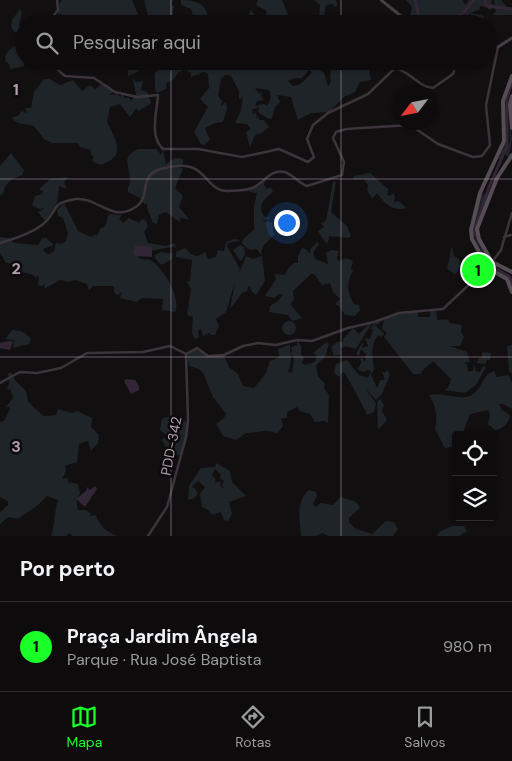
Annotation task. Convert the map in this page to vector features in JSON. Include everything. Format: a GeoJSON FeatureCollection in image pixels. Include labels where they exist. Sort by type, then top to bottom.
{"type":"FeatureCollection","features":[{"type":"Feature","properties":{"kind":"main road"},"geometry":{"type":"LineString","coordinates":[[381,0],[400,15]]}},
{"type":"Feature","properties":{"kind":"main road"},"geometry":{"type":"LineString","coordinates":[[498,47],[512,38]]}},
{"type":"Feature","properties":{"kind":"main road"},"geometry":{"type":"LineString","coordinates":[[512,76],[504,95],[504,141],[497,160],[480,193],[471,235],[490,264],[507,279],[512,292]]}},
{"type":"Feature","properties":{"kind":"main road"},"geometry":{"type":"LineString","coordinates":[[512,96],[510,105],[512,128]]}},
{"type":"Feature","properties":{"kind":"main road"},"geometry":{"type":"LineString","coordinates":[[512,154],[497,178],[478,223],[477,234],[490,264],[512,272]]}},
{"type":"Feature","properties":{"kind":"street"},"geometry":{"type":"LineString","coordinates":[[54,15],[58,10],[57,0]]}},
{"type":"Feature","properties":{"kind":"street"},"geometry":{"type":"LineString","coordinates":[[497,52],[498,47]]}},
{"type":"Feature","properties":{"kind":"street"},"geometry":{"type":"LineString","coordinates":[[58,70],[65,76],[94,78],[115,92],[137,97],[158,94],[155,132],[158,143],[163,149],[198,149],[242,157],[279,150],[290,152],[299,159],[308,162],[313,159],[307,136],[318,120],[330,111],[368,94],[391,70]]}},
{"type":"Feature","properties":{"kind":"street"},"geometry":{"type":"LineString","coordinates":[[400,70],[408,72],[422,85],[434,88],[454,74],[455,70]]}},
{"type":"Feature","properties":{"kind":"street"},"geometry":{"type":"LineString","coordinates":[[0,243],[36,229],[46,221],[54,207],[63,201],[83,199],[109,212],[131,210],[142,198],[146,180],[159,168],[190,167],[203,173],[214,187],[225,191],[250,189],[270,174],[279,172],[286,173],[307,186],[342,174],[344,162],[333,138],[336,132],[346,129],[410,125],[438,144],[473,157],[485,154],[490,145],[486,105],[493,70]]}},
{"type":"Feature","properties":{"kind":"street"},"geometry":{"type":"LineString","coordinates":[[0,383],[20,372],[37,374],[61,368],[87,353],[143,352],[170,346],[186,354],[197,348],[208,356],[224,355],[244,346],[258,343],[276,346],[297,340],[312,341],[348,328],[400,314],[443,309],[490,264],[502,248],[512,213]]}},
{"type":"Feature","properties":{"kind":"street"},"geometry":{"type":"LineString","coordinates":[[504,237],[511,235]]}},
{"type":"Feature","properties":{"kind":"street","name":"PDD-342"},"geometry":{"type":"LineString","coordinates":[[148,536],[167,508],[186,437],[188,421],[186,354]]}},
{"type":"Feature","properties":{"kind":"shaded area"},"geometry":{"type":"Polygon","coordinates":[[[62,0],[132,0],[138,15],[58,15],[58,6],[62,0]]]}},
{"type":"Feature","properties":{"kind":"shaded area"},"geometry":{"type":"Polygon","coordinates":[[[144,0],[173,0],[171,5],[174,6],[173,15],[148,15],[144,0]]]}},
{"type":"Feature","properties":{"kind":"shaded area"},"geometry":{"type":"Polygon","coordinates":[[[181,0],[192,1],[205,8],[208,15],[193,15],[191,9],[181,5],[181,0]]]}},
{"type":"Feature","properties":{"kind":"shaded area"},"geometry":{"type":"Polygon","coordinates":[[[258,0],[282,0],[288,15],[266,15],[267,11],[256,5],[258,0]]]}},
{"type":"Feature","properties":{"kind":"shaded area"},"geometry":{"type":"Polygon","coordinates":[[[314,0],[336,0],[338,5],[335,7],[332,4],[326,5],[324,15],[319,15],[320,5],[314,0]]]}},
{"type":"Feature","properties":{"kind":"shaded area"},"geometry":{"type":"Polygon","coordinates":[[[406,0],[463,0],[465,5],[469,0],[492,0],[491,3],[495,6],[494,0],[501,0],[512,9],[512,15],[493,15],[496,11],[494,8],[489,10],[487,7],[480,6],[480,9],[469,15],[410,15],[412,7],[406,0]]]}},
{"type":"Feature","properties":{"kind":"shaded area"},"geometry":{"type":"Polygon","coordinates":[[[20,9],[22,15],[16,15],[20,9]]]}},
{"type":"Feature","properties":{"kind":"shaded area"},"geometry":{"type":"Polygon","coordinates":[[[251,10],[255,15],[248,15],[251,10]]]}},
{"type":"Feature","properties":{"kind":"shaded area"},"geometry":{"type":"Polygon","coordinates":[[[15,16],[15,32],[11,26],[15,16]]]}},
{"type":"Feature","properties":{"kind":"shaded area"},"geometry":{"type":"Polygon","coordinates":[[[15,47],[15,68],[10,69],[9,64],[5,61],[5,57],[15,47]]]}},
{"type":"Feature","properties":{"kind":"shaded area"},"geometry":{"type":"Polygon","coordinates":[[[128,70],[141,70],[128,76],[128,70]]]}},
{"type":"Feature","properties":{"kind":"shaded area"},"geometry":{"type":"Polygon","coordinates":[[[157,70],[184,70],[179,72],[171,82],[167,82],[166,89],[157,93],[155,89],[155,73],[157,70]]]}},
{"type":"Feature","properties":{"kind":"shaded area"},"geometry":{"type":"Polygon","coordinates":[[[187,70],[309,70],[320,70],[324,73],[328,86],[331,82],[332,70],[369,70],[371,80],[360,82],[355,92],[344,97],[329,112],[311,113],[298,120],[291,97],[277,95],[280,102],[275,107],[272,118],[269,119],[258,112],[259,107],[252,110],[253,114],[256,113],[257,119],[259,117],[259,120],[264,120],[269,127],[262,133],[255,135],[250,147],[246,132],[251,129],[247,124],[235,123],[240,113],[243,98],[239,99],[239,91],[231,76],[225,75],[221,79],[218,96],[222,101],[221,106],[226,102],[227,109],[223,122],[215,123],[205,128],[210,140],[204,145],[201,144],[194,132],[208,107],[200,99],[209,88],[208,74],[204,72],[191,77],[191,72],[189,73],[187,70]],[[309,70],[302,78],[288,81],[293,86],[299,85],[312,72],[309,70]],[[255,88],[259,94],[263,92],[261,96],[264,100],[257,101],[255,106],[264,104],[267,106],[271,97],[269,90],[255,88]]]}},
{"type":"Feature","properties":{"kind":"shaded area"},"geometry":{"type":"Polygon","coordinates":[[[133,78],[136,82],[143,81],[141,90],[147,92],[151,103],[139,111],[136,108],[130,117],[120,104],[110,107],[107,122],[116,143],[117,153],[114,158],[100,165],[92,161],[94,157],[91,155],[91,150],[80,147],[78,143],[52,143],[44,139],[34,126],[19,123],[12,118],[19,115],[21,111],[27,113],[25,108],[31,108],[34,92],[44,79],[49,79],[60,85],[73,80],[82,91],[90,85],[95,89],[102,84],[109,86],[115,91],[109,95],[117,94],[120,97],[123,92],[124,98],[129,98],[131,101],[134,97],[130,95],[136,95],[133,78]]]}},
{"type":"Feature","properties":{"kind":"shaded area"},"geometry":{"type":"Polygon","coordinates":[[[507,120],[507,148],[510,141],[509,124],[512,137],[509,157],[504,154],[500,160],[498,159],[505,142],[507,120]]]}},
{"type":"Feature","properties":{"kind":"shaded area"},"geometry":{"type":"Polygon","coordinates":[[[138,149],[157,149],[161,155],[163,150],[166,164],[174,158],[183,159],[183,164],[178,167],[183,169],[175,188],[183,196],[179,207],[189,219],[180,218],[180,222],[166,212],[159,215],[157,224],[153,223],[147,208],[147,202],[145,205],[140,198],[128,192],[130,180],[127,163],[129,155],[138,149]]]}},
{"type":"Feature","properties":{"kind":"shaded area"},"geometry":{"type":"Polygon","coordinates":[[[11,153],[24,170],[22,175],[7,184],[3,194],[0,195],[0,166],[11,153]]]}},
{"type":"Feature","properties":{"kind":"shaded area"},"geometry":{"type":"Polygon","coordinates":[[[370,173],[388,189],[387,195],[390,196],[393,193],[395,196],[394,202],[399,201],[406,208],[393,208],[377,193],[372,199],[364,179],[353,180],[354,176],[370,173]]]}},
{"type":"Feature","properties":{"kind":"shaded area"},"geometry":{"type":"Polygon","coordinates":[[[68,177],[64,182],[67,189],[59,186],[57,203],[45,221],[38,212],[45,208],[39,209],[32,205],[35,196],[42,194],[43,191],[39,189],[50,179],[68,177]]]}},
{"type":"Feature","properties":{"kind":"shaded area"},"geometry":{"type":"Polygon","coordinates":[[[266,179],[264,185],[267,189],[271,187],[273,192],[262,202],[261,209],[264,216],[271,218],[262,221],[272,222],[274,235],[263,246],[261,255],[257,249],[250,250],[242,244],[243,239],[254,230],[254,206],[257,193],[249,192],[266,179]]]}},
{"type":"Feature","properties":{"kind":"shaded area"},"geometry":{"type":"Polygon","coordinates":[[[333,181],[336,182],[331,212],[347,226],[351,236],[349,238],[329,236],[328,243],[325,242],[318,231],[324,227],[321,223],[326,221],[333,181]]]}},
{"type":"Feature","properties":{"kind":"shaded area"},"geometry":{"type":"Polygon","coordinates":[[[481,193],[485,195],[475,231],[488,263],[474,236],[474,223],[481,193]]]}},
{"type":"Feature","properties":{"kind":"shaded area"},"geometry":{"type":"Polygon","coordinates":[[[64,203],[78,231],[91,237],[96,234],[97,236],[100,229],[105,226],[109,214],[122,215],[119,219],[123,223],[129,218],[139,223],[142,219],[146,221],[148,226],[144,232],[148,243],[166,246],[174,243],[176,246],[150,251],[138,258],[155,263],[165,275],[176,299],[175,312],[162,310],[163,299],[142,298],[137,302],[120,298],[122,292],[117,295],[114,292],[114,286],[93,286],[89,291],[87,284],[75,280],[69,282],[60,280],[44,289],[45,285],[40,286],[38,284],[39,275],[35,278],[34,275],[22,272],[16,264],[6,263],[0,253],[0,237],[9,238],[14,243],[38,245],[42,238],[46,238],[54,245],[43,249],[45,253],[49,254],[54,251],[56,243],[62,244],[66,241],[68,233],[63,218],[58,216],[57,210],[64,203]]]}},
{"type":"Feature","properties":{"kind":"shaded area"},"geometry":{"type":"Polygon","coordinates":[[[234,239],[241,240],[228,243],[227,246],[240,269],[238,275],[246,256],[253,259],[262,256],[265,281],[256,295],[252,292],[249,285],[247,291],[242,293],[230,309],[235,282],[226,312],[216,319],[219,326],[215,335],[209,333],[203,336],[201,329],[198,331],[199,337],[195,339],[192,333],[193,317],[187,315],[191,289],[187,282],[190,281],[192,260],[176,257],[176,252],[185,248],[191,254],[197,256],[206,252],[209,259],[216,257],[218,250],[224,251],[226,242],[234,239]]]}},
{"type":"Feature","properties":{"kind":"shaded area"},"geometry":{"type":"Polygon","coordinates":[[[318,242],[319,244],[313,253],[315,259],[328,264],[326,253],[331,250],[339,251],[337,259],[339,261],[346,258],[353,261],[351,268],[353,271],[348,283],[349,292],[354,304],[359,305],[360,310],[355,316],[345,315],[339,306],[335,304],[340,299],[333,292],[330,283],[322,285],[314,274],[311,274],[293,291],[294,300],[290,304],[302,318],[292,321],[288,315],[269,312],[270,306],[278,301],[283,294],[279,294],[274,298],[265,296],[276,279],[275,274],[285,275],[288,268],[294,263],[298,263],[298,256],[302,248],[306,249],[310,254],[311,248],[318,242]]]}},
{"type":"Feature","properties":{"kind":"shaded area"},"geometry":{"type":"Polygon","coordinates":[[[135,245],[152,247],[152,257],[135,256],[133,253],[135,245]]]}},
{"type":"Feature","properties":{"kind":"shaded area"},"geometry":{"type":"Polygon","coordinates":[[[240,245],[244,247],[245,254],[241,262],[233,250],[240,245]]]}},
{"type":"Feature","properties":{"kind":"shaded area"},"geometry":{"type":"Polygon","coordinates":[[[452,246],[454,256],[460,262],[455,275],[447,268],[452,246]]]}},
{"type":"Feature","properties":{"kind":"shaded area"},"geometry":{"type":"Polygon","coordinates":[[[161,252],[173,254],[172,259],[161,265],[155,258],[155,255],[161,252]]]}},
{"type":"Feature","properties":{"kind":"shaded area"},"geometry":{"type":"Polygon","coordinates":[[[436,310],[437,320],[447,319],[450,323],[462,325],[461,332],[464,337],[460,346],[450,346],[467,352],[470,362],[463,363],[467,364],[468,371],[473,371],[474,365],[476,371],[480,372],[483,366],[486,367],[476,385],[465,393],[444,390],[448,388],[451,379],[433,361],[421,374],[413,374],[384,337],[387,333],[382,329],[384,320],[379,322],[380,324],[375,325],[384,334],[381,337],[378,335],[373,344],[374,370],[371,374],[377,388],[380,380],[385,380],[382,371],[385,373],[387,370],[390,375],[382,394],[376,400],[365,388],[376,403],[374,412],[367,415],[345,373],[343,372],[339,377],[334,373],[336,364],[347,360],[359,375],[368,378],[371,371],[363,372],[357,369],[362,362],[360,359],[362,358],[365,362],[366,354],[361,349],[359,356],[356,354],[362,343],[365,345],[363,344],[362,348],[368,346],[365,338],[370,339],[373,330],[370,329],[374,325],[379,321],[391,316],[418,311],[418,317],[430,317],[430,311],[436,310]]]}},
{"type":"Feature","properties":{"kind":"shaded area"},"geometry":{"type":"Polygon","coordinates":[[[289,321],[294,323],[296,328],[294,333],[289,335],[284,333],[282,328],[284,323],[289,321]]]}},
{"type":"Feature","properties":{"kind":"shaded area"},"geometry":{"type":"Polygon","coordinates":[[[372,323],[356,349],[344,347],[340,349],[342,354],[334,356],[331,347],[337,342],[343,342],[343,339],[353,328],[359,334],[372,323]]]}},
{"type":"Feature","properties":{"kind":"shaded area"},"geometry":{"type":"Polygon","coordinates":[[[12,330],[21,331],[27,335],[31,339],[29,344],[13,348],[14,340],[5,339],[12,330]]]}},
{"type":"Feature","properties":{"kind":"shaded area"},"geometry":{"type":"Polygon","coordinates":[[[13,341],[10,350],[0,348],[0,343],[13,341]]]}},
{"type":"Feature","properties":{"kind":"shaded area"},"geometry":{"type":"Polygon","coordinates":[[[297,341],[301,346],[301,354],[304,358],[302,363],[305,365],[315,362],[317,356],[313,353],[327,342],[329,344],[325,357],[316,365],[318,376],[325,384],[324,388],[329,395],[328,423],[324,421],[315,422],[310,414],[300,411],[297,407],[287,412],[287,418],[281,418],[283,426],[277,434],[269,431],[246,433],[236,440],[223,436],[216,424],[226,414],[213,397],[203,373],[199,369],[189,366],[187,354],[197,349],[207,356],[224,356],[229,367],[238,374],[243,386],[254,388],[266,373],[270,361],[279,357],[278,349],[290,345],[291,353],[291,347],[297,345],[297,341]],[[291,354],[288,371],[292,373],[294,357],[291,354]]]}},
{"type":"Feature","properties":{"kind":"shaded area"},"geometry":{"type":"Polygon","coordinates":[[[512,345],[512,374],[509,371],[507,346],[512,345]]]}},
{"type":"Feature","properties":{"kind":"shaded area"},"geometry":{"type":"Polygon","coordinates":[[[482,352],[491,353],[490,360],[487,360],[485,364],[477,363],[479,358],[482,358],[482,352]]]}},
{"type":"Feature","properties":{"kind":"shaded area"},"geometry":{"type":"Polygon","coordinates":[[[495,371],[496,377],[509,375],[512,383],[512,409],[499,404],[502,410],[510,415],[507,423],[500,429],[495,430],[488,424],[490,415],[488,410],[470,414],[464,431],[452,431],[452,447],[445,448],[435,429],[436,412],[429,395],[470,396],[474,394],[491,372],[495,371]]]}},
{"type":"Feature","properties":{"kind":"shaded area"},"geometry":{"type":"Polygon","coordinates":[[[11,372],[15,380],[26,391],[28,401],[44,416],[56,415],[58,409],[72,413],[77,411],[92,418],[91,427],[99,435],[98,443],[91,451],[88,441],[79,444],[77,462],[65,466],[66,471],[62,479],[68,478],[68,482],[78,484],[80,494],[76,499],[78,510],[86,510],[91,514],[90,516],[96,515],[104,528],[118,536],[73,536],[69,533],[66,536],[51,536],[58,500],[47,496],[18,519],[8,517],[0,524],[0,512],[8,505],[8,501],[0,497],[0,422],[4,421],[10,409],[9,406],[5,408],[13,398],[11,390],[7,389],[9,383],[8,374],[11,372]]]}},
{"type":"Feature","properties":{"kind":"shaded area"},"geometry":{"type":"Polygon","coordinates":[[[126,379],[135,380],[139,390],[131,394],[124,381],[126,379]]]}},
{"type":"Feature","properties":{"kind":"shaded area"},"geometry":{"type":"Polygon","coordinates":[[[380,399],[384,405],[382,411],[387,420],[378,430],[377,402],[380,399]]]}},
{"type":"Feature","properties":{"kind":"shaded area"},"geometry":{"type":"Polygon","coordinates":[[[182,417],[187,424],[187,433],[181,455],[167,456],[165,454],[167,450],[162,440],[167,436],[160,430],[162,418],[182,417]]]}},
{"type":"Feature","properties":{"kind":"shaded area"},"geometry":{"type":"Polygon","coordinates":[[[216,463],[230,471],[232,482],[246,496],[229,502],[232,514],[228,521],[224,520],[221,512],[212,515],[202,507],[200,494],[205,487],[198,481],[192,486],[198,492],[195,498],[188,500],[189,486],[201,468],[215,467],[216,463]],[[215,469],[212,476],[216,479],[215,483],[220,481],[221,487],[224,488],[222,485],[224,481],[220,478],[221,475],[215,469]]]}},
{"type":"Feature","properties":{"kind":"shaded area"},"geometry":{"type":"Polygon","coordinates":[[[95,486],[97,489],[85,507],[76,499],[86,491],[87,487],[90,490],[95,486]]]}},
{"type":"Feature","properties":{"kind":"shaded area"},"geometry":{"type":"Polygon","coordinates":[[[309,490],[316,492],[317,496],[313,503],[315,507],[321,503],[333,505],[341,497],[356,502],[360,508],[349,518],[349,522],[356,529],[372,534],[386,521],[394,522],[398,529],[393,536],[328,536],[323,533],[315,536],[301,536],[300,505],[309,490]]]}},
{"type":"Feature","properties":{"kind":"shaded area"},"geometry":{"type":"Polygon","coordinates":[[[452,526],[464,526],[467,531],[459,536],[437,536],[439,532],[452,526]]]}},
{"type":"Feature","properties":{"kind":"waterway"},"geometry":{"type":"LineString","coordinates":[[415,0],[418,15]]}},
{"type":"Feature","properties":{"kind":"waterway"},"geometry":{"type":"LineString","coordinates":[[459,15],[474,0]]}},
{"type":"Feature","properties":{"kind":"waterway"},"geometry":{"type":"LineString","coordinates":[[485,0],[486,6],[512,9]]}},
{"type":"Feature","properties":{"kind":"waterway"},"geometry":{"type":"LineString","coordinates":[[512,82],[507,98],[507,146],[489,187],[474,232],[493,267],[510,277],[512,285]]}},
{"type":"Feature","properties":{"kind":"place","name":"Praça Jardim Ângela"},"geometry":{"type":"Point","coordinates":[478,270]}}]}
